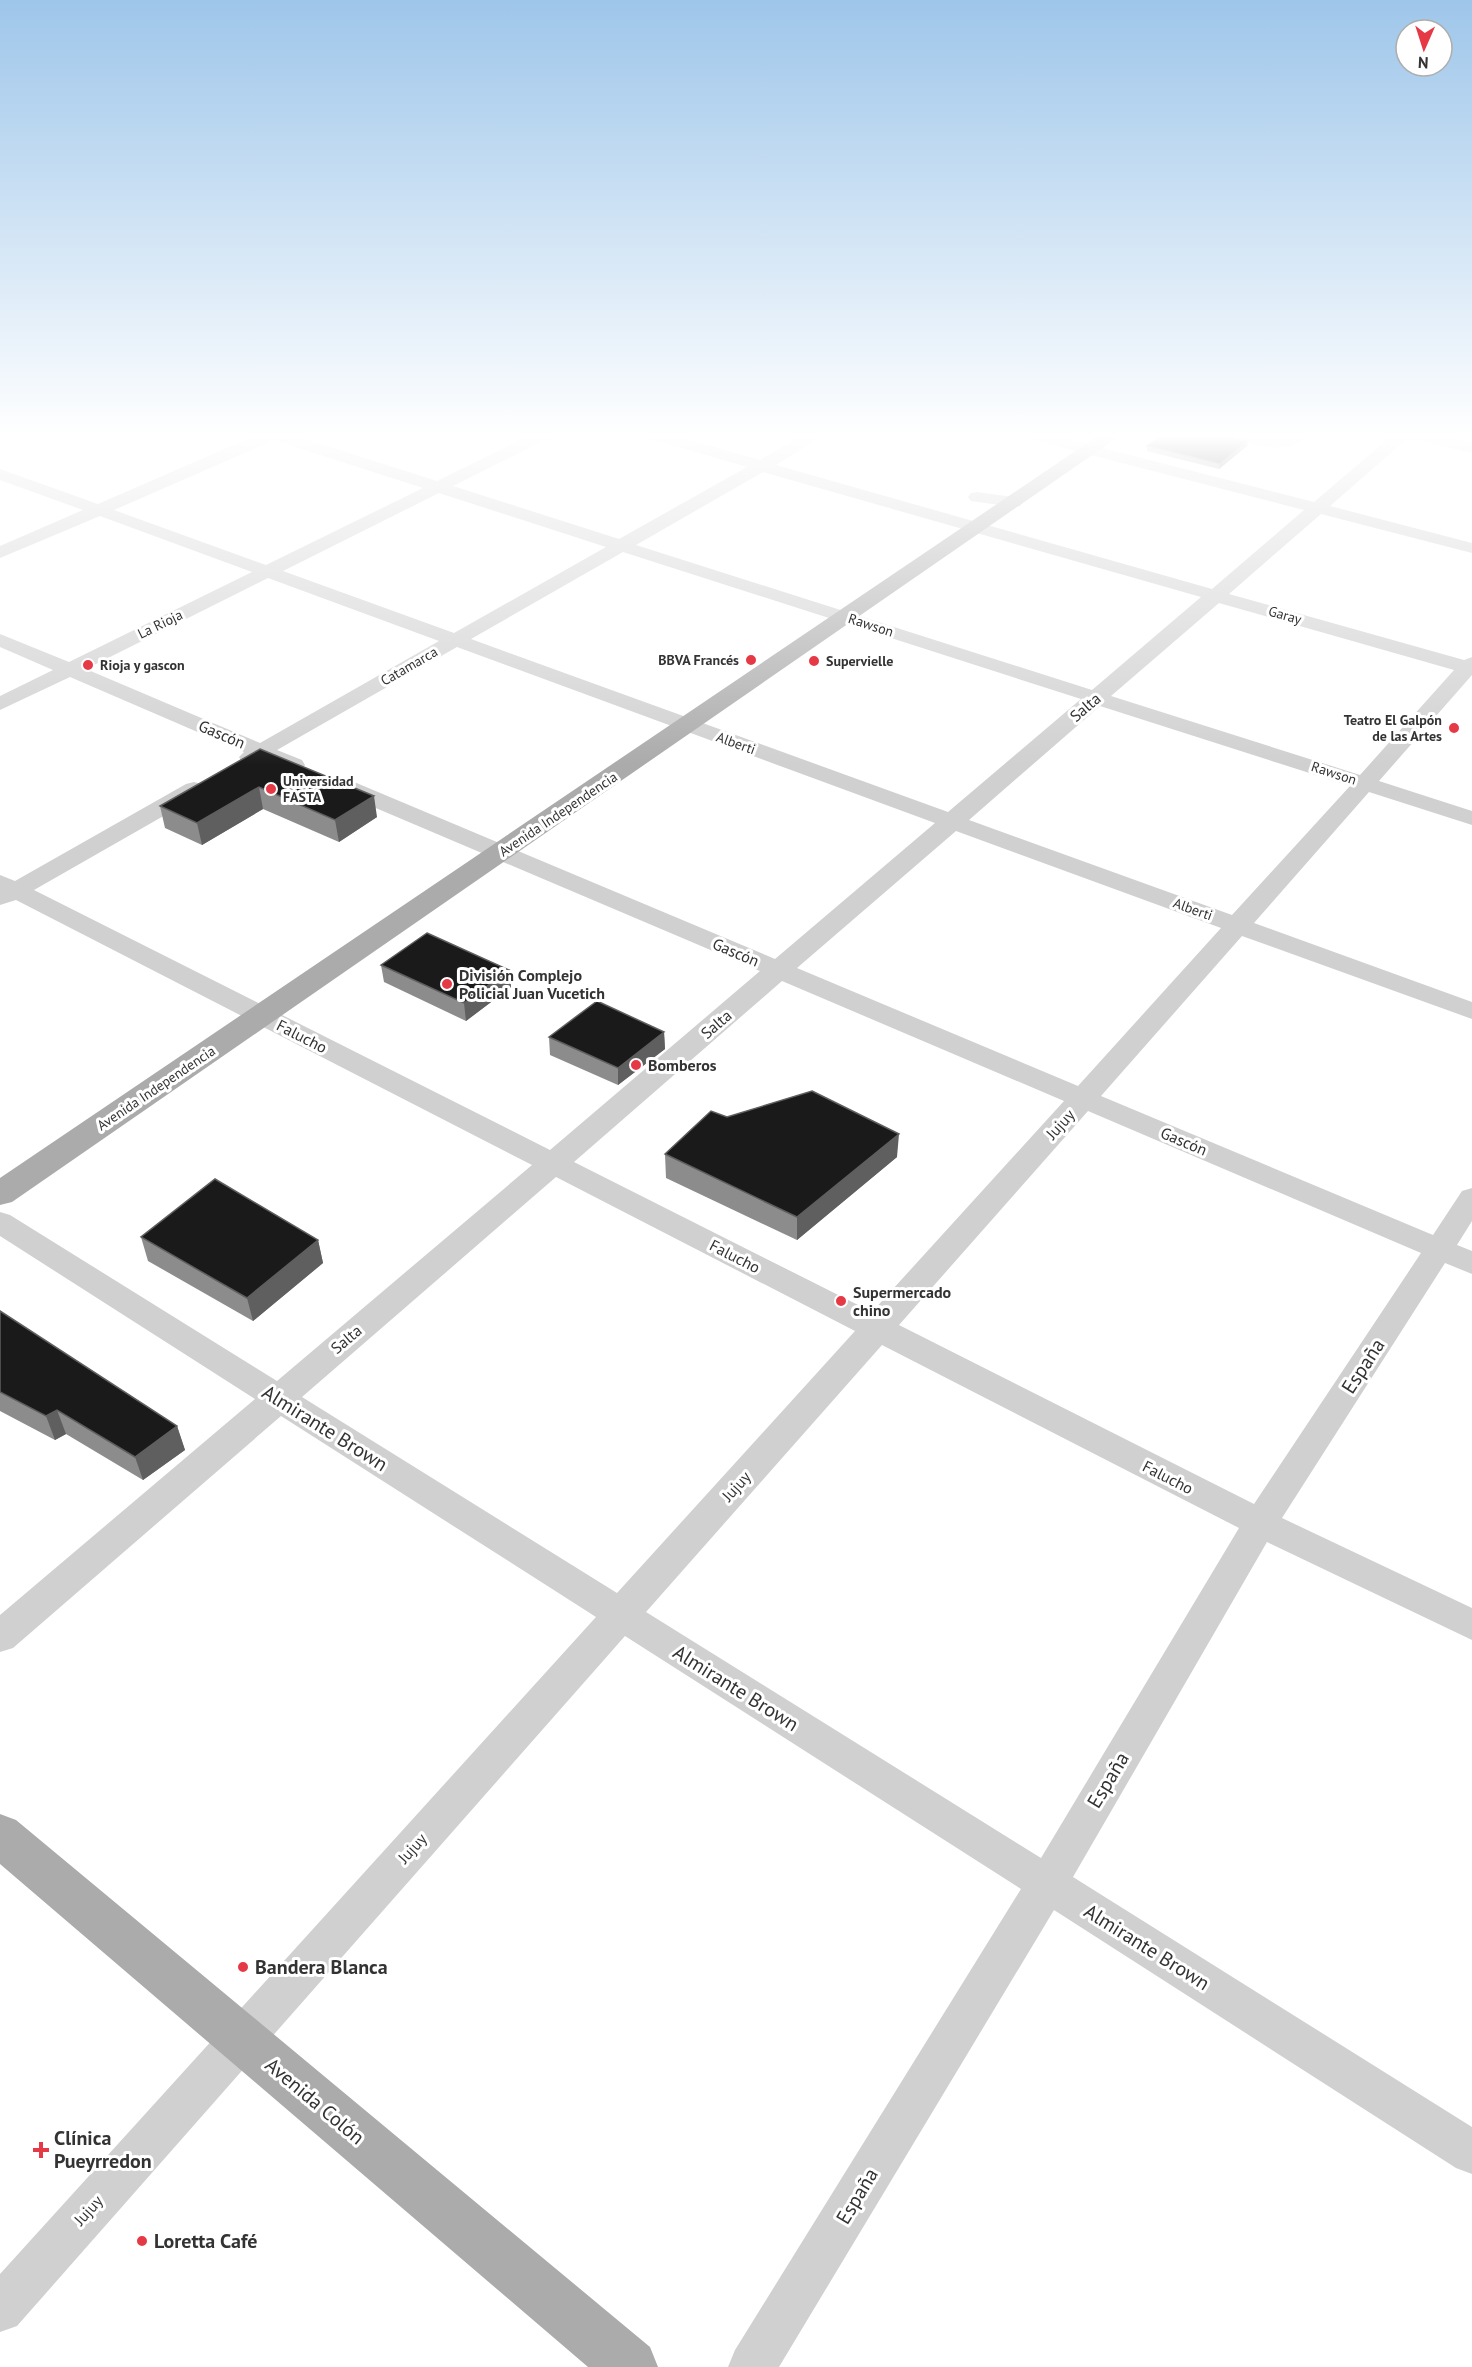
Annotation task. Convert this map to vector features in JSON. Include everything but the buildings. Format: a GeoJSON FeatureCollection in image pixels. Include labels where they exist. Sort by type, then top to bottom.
{"type":"FeatureCollection","features":[{"type":"Feature","properties":{"kind":"main road","name":"Avenida Independencia"},"geometry":{"type":"LineString","coordinates":[[0,1194],[953,543]]}},
{"type":"Feature","properties":{"kind":"main road","name":"Avenida Colón"},"geometry":{"type":"LineString","coordinates":[[0,1835],[630,2367]]}},
{"type":"Feature","properties":{"kind":"street"},"geometry":{"type":"LineString","coordinates":[[0,553],[22,543]]}},
{"type":"Feature","properties":{"kind":"street","name":"Alberti"},"geometry":{"type":"LineString","coordinates":[[190,543],[1472,1011]]}},
{"type":"Feature","properties":{"kind":"street","name":"La Rioja"},"geometry":{"type":"LineString","coordinates":[[0,704],[324,543]]}},
{"type":"Feature","properties":{"kind":"street","name":"Rawson"},"geometry":{"type":"LineString","coordinates":[[613,543],[1472,818]]}},
{"type":"Feature","properties":{"kind":"street","name":"Catamarca"},"geometry":{"type":"LineString","coordinates":[[230,768],[625,543]]}},
{"type":"Feature","properties":{"kind":"street","name":"Garay"},"geometry":{"type":"LineString","coordinates":[[1034,543],[1471,667]]}},
{"type":"Feature","properties":{"kind":"street","name":"Salta"},"geometry":{"type":"LineString","coordinates":[[0,1637],[1276,543]]}},
{"type":"Feature","properties":{"kind":"street"},"geometry":{"type":"LineString","coordinates":[[1454,543],[1472,548]]}},
{"type":"Feature","properties":{"kind":"street","name":"Gascón"},"geometry":{"type":"LineString","coordinates":[[0,640],[1456,1256]]}},
{"type":"Feature","properties":{"kind":"street","name":"Jujuy"},"geometry":{"type":"LineString","coordinates":[[0,2309],[876,1328],[1471,667]]}},
{"type":"Feature","properties":{"kind":"street"},"geometry":{"type":"LineString","coordinates":[[5,891],[210,780]]}},
{"type":"Feature","properties":{"kind":"street","name":"Falucho"},"geometry":{"type":"LineString","coordinates":[[5,891],[263,1016],[1260,1523],[1472,1625]]}},
{"type":"Feature","properties":{"kind":"street","name":"España"},"geometry":{"type":"LineString","coordinates":[[752,2367],[1047,1884],[1260,1523],[1456,1256],[1472,1198]]}},
{"type":"Feature","properties":{"kind":"street","name":"Almirante Brown"},"geometry":{"type":"LineString","coordinates":[[0,1222],[1472,2152]]}},
{"type":"Feature","properties":{"kind":"place","name":"BBVA Francés"},"geometry":{"type":"Point","coordinates":[751,660]}},
{"type":"Feature","properties":{"kind":"place","name":"Supervielle"},"geometry":{"type":"Point","coordinates":[814,661]}},
{"type":"Feature","properties":{"kind":"place","name":"Rioja y gascon"},"geometry":{"type":"Point","coordinates":[88,665]}},
{"type":"Feature","properties":{"kind":"place","name":"Teatro El Galpón de las Artes"},"geometry":{"type":"Point","coordinates":[1454,728]}},
{"type":"Feature","properties":{"kind":"place","name":"Universidad FASTA"},"geometry":{"type":"Point","coordinates":[271,789]}},
{"type":"Feature","properties":{"kind":"place","name":"División Complejo Policial Juan Vucetich"},"geometry":{"type":"Point","coordinates":[447,984]}},
{"type":"Feature","properties":{"kind":"place","name":"Bomberos"},"geometry":{"type":"Point","coordinates":[636,1065]}},
{"type":"Feature","properties":{"kind":"place","name":"Supermercado chino"},"geometry":{"type":"Point","coordinates":[841,1301]}},
{"type":"Feature","properties":{"kind":"place","name":"Bandera Blanca"},"geometry":{"type":"Point","coordinates":[243,1967]}},
{"type":"Feature","properties":{"kind":"place","name":"Clínica Pueyrredon"},"geometry":{"type":"Point","coordinates":[41,2150]}},
{"type":"Feature","properties":{"kind":"place","name":"Loretta Café"},"geometry":{"type":"Point","coordinates":[142,2241]}}]}
